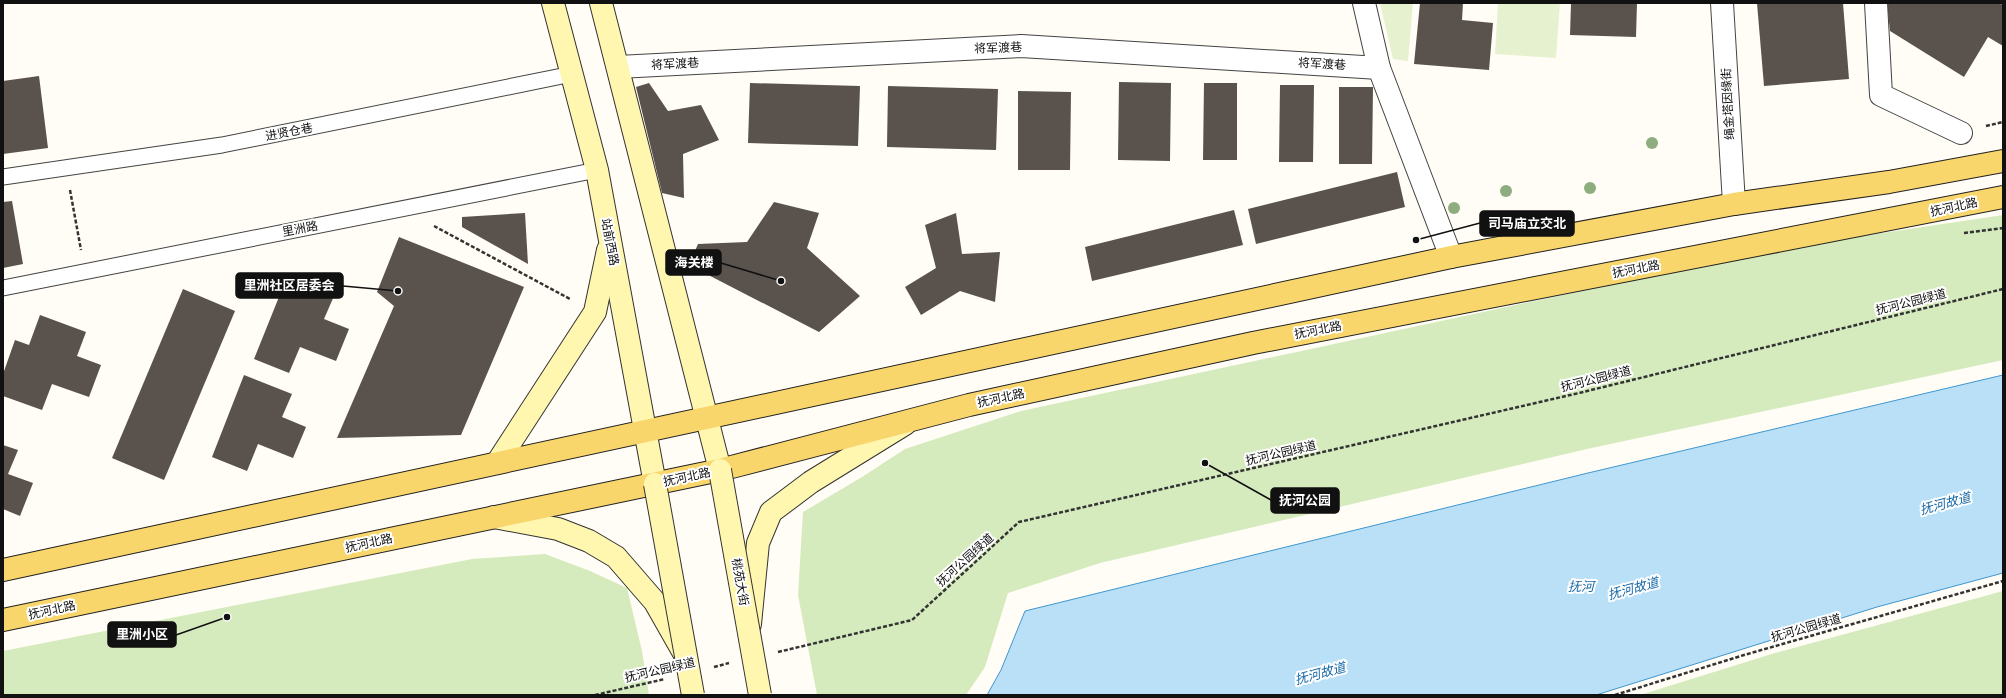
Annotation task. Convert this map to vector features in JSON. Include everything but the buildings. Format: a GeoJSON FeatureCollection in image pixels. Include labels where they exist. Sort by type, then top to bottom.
{"type":"FeatureCollection","features":[{"type":"Feature","properties":{"kind":"main road","name":"站前西路"},"geometry":{"type":"LineString","coordinates":[[553,3],[597,170],[655,484]]}},
{"type":"Feature","properties":{"kind":"main road"},"geometry":{"type":"LineString","coordinates":[[601,3],[720,470]]}},
{"type":"Feature","properties":{"kind":"main road"},"geometry":{"type":"LineString","coordinates":[[3,570],[1451,257],[1734,204],[1889,182],[2003,161]]}},
{"type":"Feature","properties":{"kind":"main road","name":"抚河北路"},"geometry":{"type":"LineString","coordinates":[[3,620],[720,470],[970,405],[1253,343],[2003,197]]}},
{"type":"Feature","properties":{"kind":"main road"},"geometry":{"type":"LineString","coordinates":[[497,463],[595,312],[610,239]]}},
{"type":"Feature","properties":{"kind":"main road"},"geometry":{"type":"LineString","coordinates":[[750,634],[758,543],[771,512],[812,482],[913,419]]}},
{"type":"Feature","properties":{"kind":"main road","name":"桃苑大街"},"geometry":{"type":"LineString","coordinates":[[720,470],[760,695]]}},
{"type":"Feature","properties":{"kind":"main road"},"geometry":{"type":"LineString","coordinates":[[655,484],[693,695]]}},
{"type":"Feature","properties":{"kind":"main road"},"geometry":{"type":"LineString","coordinates":[[494,518],[558,529],[589,541],[616,558],[655,602],[686,658]]}},
{"type":"Feature","properties":{"kind":"street"},"geometry":{"type":"LineString","coordinates":[[1364,3],[1379,68],[1451,257]]}},
{"type":"Feature","properties":{"kind":"street"},"geometry":{"type":"LineString","coordinates":[[1723,3],[1734,204]]}},
{"type":"Feature","properties":{"kind":"street"},"geometry":{"type":"LineString","coordinates":[[1876,3],[1881,95],[1961,133]]}},
{"type":"Feature","properties":{"kind":"street","name":"将军渡巷"},"geometry":{"type":"LineString","coordinates":[[618,67],[1021,46],[1379,68]]}},
{"type":"Feature","properties":{"kind":"lane","name":"进贤仓巷"},"geometry":{"type":"LineString","coordinates":[[3,177],[222,145],[572,74]]}},
{"type":"Feature","properties":{"kind":"lane","name":"里洲路"},"geometry":{"type":"LineString","coordinates":[[3,288],[597,170]]}},
{"type":"Feature","properties":{"kind":"path"},"geometry":{"type":"LineString","coordinates":[[66,168],[85,272]]}},
{"type":"Feature","properties":{"kind":"path"},"geometry":{"type":"LineString","coordinates":[[402,209],[595,312]]}},
{"type":"Feature","properties":{"kind":"path","name":"抚河公园绿道"},"geometry":{"type":"LineString","coordinates":[[773,653],[912,620],[1019,522],[1578,393],[2003,289]]}},
{"type":"Feature","properties":{"kind":"path","name":"抚河公园绿道"},"geometry":{"type":"LineString","coordinates":[[1615,695],[1744,654],[2003,581]]}},
{"type":"Feature","properties":{"kind":"path","name":"抚河公园绿道"},"geometry":{"type":"LineString","coordinates":[[711,668],[734,662]]}},
{"type":"Feature","properties":{"kind":"path","name":"抚河公园绿道"},"geometry":{"type":"LineString","coordinates":[[595,695],[673,677]]}},
{"type":"Feature","properties":{"kind":"green space"},"geometry":{"type":"Polygon","coordinates":[[[1380,3],[1413,3],[1408,61],[1393,59],[1380,3]]]}},
{"type":"Feature","properties":{"kind":"green space"},"geometry":{"type":"Polygon","coordinates":[[[1498,3],[1560,3],[1556,58],[1495,54],[1498,3]]]}},
{"type":"Feature","properties":{"kind":"green space"},"geometry":{"type":"Polygon","coordinates":[[[2003,215],[2003,360],[1587,449],[1100,563],[1008,593],[985,667],[966,695],[817,695],[798,595],[803,512],[862,477],[905,449],[1021,411],[1782,248],[2003,215]]]}},
{"type":"Feature","properties":{"kind":"green space"},"geometry":{"type":"Polygon","coordinates":[[[545,554],[590,571],[627,588],[642,651],[649,695],[3,695],[3,651],[472,559],[545,554]]]}},
{"type":"Feature","properties":{"kind":"green space"},"geometry":{"type":"Polygon","coordinates":[[[2003,591],[2003,694],[1640,695],[1775,653],[2003,591]]]}},
{"type":"Feature","properties":{"kind":"water","name":"抚河"},"geometry":{"type":"Polygon","coordinates":[[[2003,375],[2003,573],[1877,607],[1596,695],[987,695],[1001,670],[1025,611],[1588,473],[2003,375]]]}},
{"type":"Feature","properties":{"kind":"place","name":"司马庙立交北"},"geometry":{"type":"Point","coordinates":[1416,240]}},
{"type":"Feature","properties":{"kind":"place","name":"海关楼"},"geometry":{"type":"Point","coordinates":[781,281]}},
{"type":"Feature","properties":{"kind":"place","name":"里洲社区居委会"},"geometry":{"type":"Point","coordinates":[398,291]}},
{"type":"Feature","properties":{"kind":"place","name":"抚河公园"},"geometry":{"type":"Point","coordinates":[1205,463]}},
{"type":"Feature","properties":{"kind":"place","name":"里洲小区"},"geometry":{"type":"Point","coordinates":[227,617]}},
{"type":"Feature","properties":{"kind":"water label","name":"抚河故道"},"geometry":{"type":"Point","coordinates":[1945,503]}},
{"type":"Feature","properties":{"kind":"water label","name":"抚河故道"},"geometry":{"type":"Point","coordinates":[1633,588]}},
{"type":"Feature","properties":{"kind":"water label","name":"抚河故道"},"geometry":{"type":"Point","coordinates":[1320,673]}}]}
